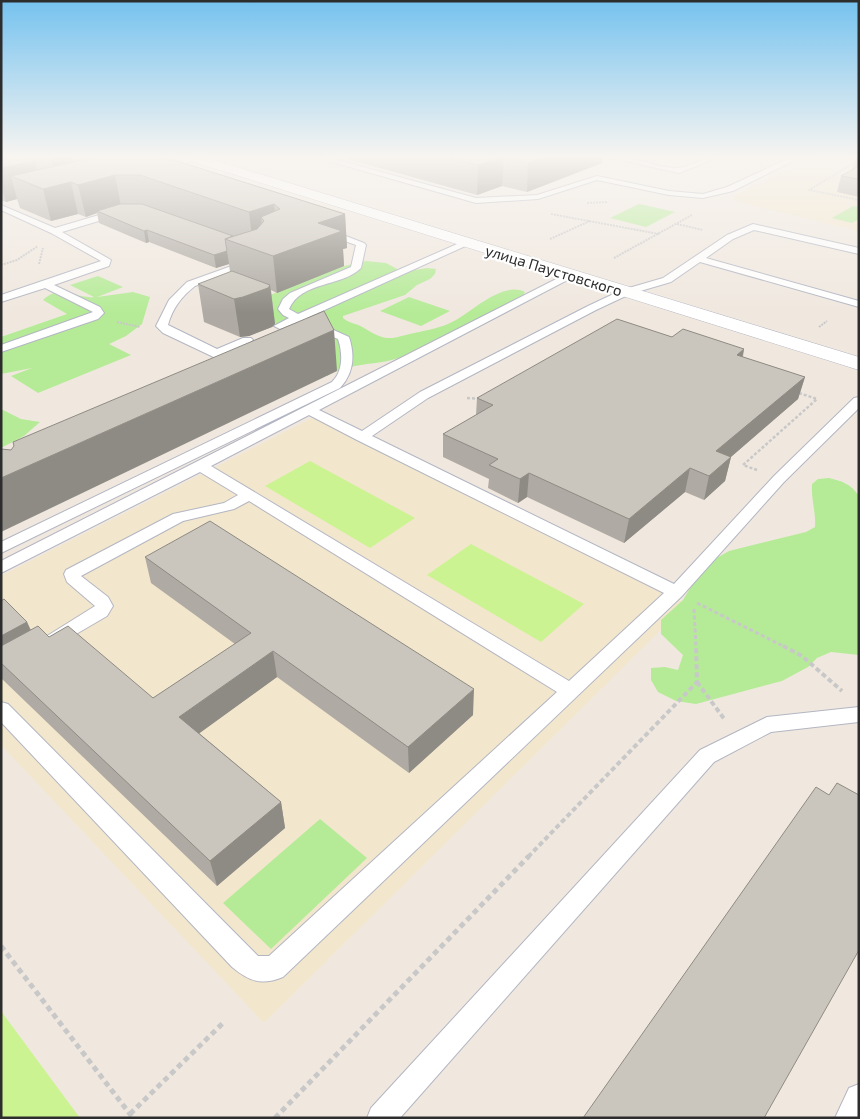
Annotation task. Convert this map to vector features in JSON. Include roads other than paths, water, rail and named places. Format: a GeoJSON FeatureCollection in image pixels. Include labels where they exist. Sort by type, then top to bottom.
{"type":"FeatureCollection","features":[{"type":"Feature","properties":{"kind":"main road","name":"улица Паустовского"},"geometry":{"type":"LineString","coordinates":[[363,209],[859,364]]}},
{"type":"Feature","properties":{"kind":"lane"},"geometry":{"type":"LineString","coordinates":[[1,299],[106,264],[106,260],[54,231],[5,209]]}},
{"type":"Feature","properties":{"kind":"lane"},"geometry":{"type":"LineString","coordinates":[[54,231],[129,211]]}},
{"type":"Feature","properties":{"kind":"lane"},"geometry":{"type":"LineString","coordinates":[[362,437],[424,395],[626,292],[667,280],[701,259],[730,237],[753,227],[859,252]]}},
{"type":"Feature","properties":{"kind":"lane"},"geometry":{"type":"LineString","coordinates":[[1,548],[336,385],[344,378],[346,370],[345,342],[343,337],[287,313],[283,309],[284,303],[295,294],[356,268],[361,245],[356,241],[317,228]]}},
{"type":"Feature","properties":{"kind":"lane"},"geometry":{"type":"LineString","coordinates":[[280,326],[467,242]]}},
{"type":"Feature","properties":{"kind":"lane"},"geometry":{"type":"LineString","coordinates":[[210,374],[227,364],[228,359],[167,331],[162,326],[164,320],[182,290],[191,284],[258,260],[258,254]]}},
{"type":"Feature","properties":{"kind":"lane"},"geometry":{"type":"LineString","coordinates":[[701,259],[859,304]]}},
{"type":"Feature","properties":{"kind":"lane"},"geometry":{"type":"LineString","coordinates":[[1,568],[572,275]]}},
{"type":"Feature","properties":{"kind":"lane"},"geometry":{"type":"LineString","coordinates":[[1,350],[99,313],[96,309],[47,285]]}},
{"type":"Feature","properties":{"kind":"lane"},"geometry":{"type":"LineString","coordinates":[[216,354],[247,340]]}},
{"type":"Feature","properties":{"kind":"lane"},"geometry":{"type":"LineString","coordinates":[[1,709],[241,958],[254,969],[274,968],[676,592],[779,479],[859,401]]}},
{"type":"Feature","properties":{"kind":"lane"},"geometry":{"type":"LineString","coordinates":[[310,411],[676,592]]}},
{"type":"Feature","properties":{"kind":"lane"},"geometry":{"type":"LineString","coordinates":[[201,466],[570,691]]}},
{"type":"Feature","properties":{"kind":"lane"},"geometry":{"type":"LineString","coordinates":[[35,650],[101,612],[104,606],[102,601],[73,578],[72,574],[178,517],[229,506],[249,496]]}},
{"type":"Feature","properties":{"kind":"lane"},"geometry":{"type":"LineString","coordinates":[[48,510],[61,519]]}},
{"type":"Feature","properties":{"kind":"lane"},"geometry":{"type":"LineString","coordinates":[[382,1118],[707,756],[767,725],[859,714]]}},
{"type":"Feature","properties":{"kind":"lane"},"geometry":{"type":"LineString","coordinates":[[849,1118],[859,1098]]}}]}
